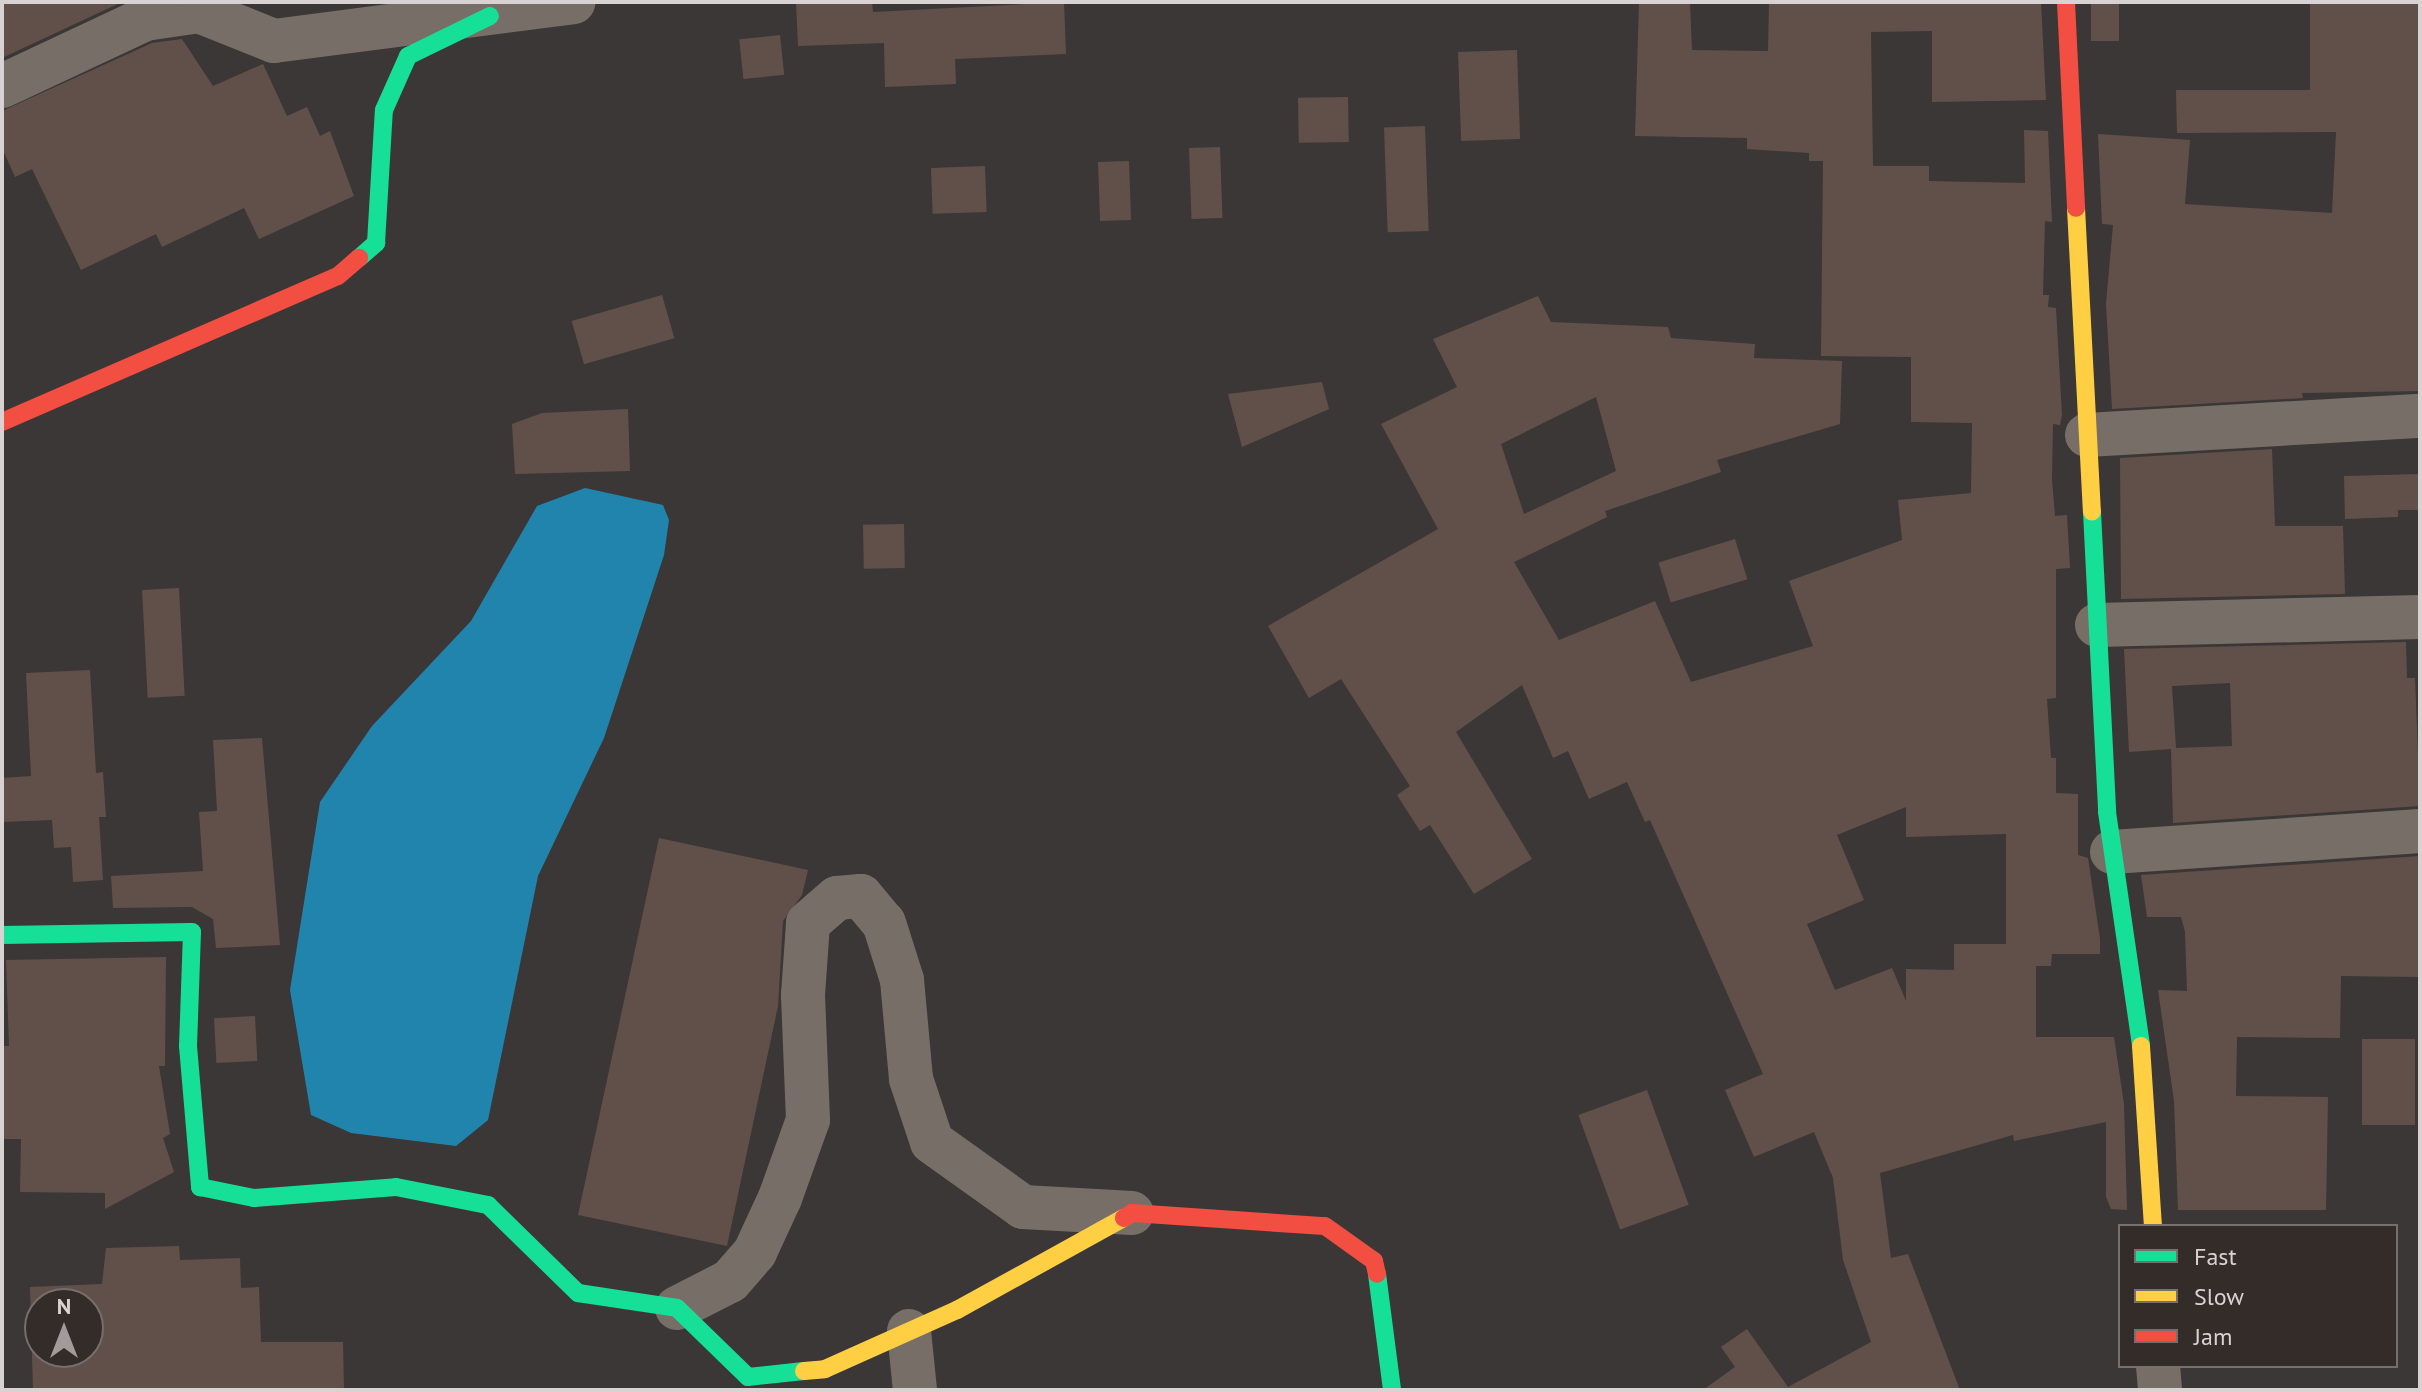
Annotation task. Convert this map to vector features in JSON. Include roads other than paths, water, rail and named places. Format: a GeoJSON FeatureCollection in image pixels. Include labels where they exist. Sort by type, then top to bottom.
{"type":"FeatureCollection","features":[{"type":"Feature","properties":{"kind":"street"},"geometry":{"type":"LineString","coordinates":[[2,86],[158,17],[199,11],[274,41],[490,16],[573,2]]}},
{"type":"Feature","properties":{"kind":"street"},"geometry":{"type":"LineString","coordinates":[[2066,2],[2097,625],[2112,852],[2149,1102],[2153,1224]]}},
{"type":"Feature","properties":{"kind":"street"},"geometry":{"type":"LineString","coordinates":[[2,422],[338,276],[376,243],[384,110],[408,56],[490,16]]}},
{"type":"Feature","properties":{"kind":"street"},"geometry":{"type":"LineString","coordinates":[[2087,435],[2420,416]]}},
{"type":"Feature","properties":{"kind":"street"},"geometry":{"type":"LineString","coordinates":[[2097,625],[2420,617]]}},
{"type":"Feature","properties":{"kind":"street"},"geometry":{"type":"LineString","coordinates":[[2112,852],[2420,831]]}},
{"type":"Feature","properties":{"kind":"street"},"geometry":{"type":"LineString","coordinates":[[677,1308],[730,1281],[755,1252],[780,1198],[808,1120],[803,995],[808,923],[837,898],[861,896],[884,923],[902,980],[911,1079],[932,1142],[1023,1207],[1325,1226],[1374,1261],[1389,1331],[1392,1390]]}},
{"type":"Feature","properties":{"kind":"street"},"geometry":{"type":"LineString","coordinates":[[2,935],[192,932],[188,1046],[200,1187],[254,1198],[396,1187],[488,1205],[578,1293],[677,1308],[748,1377],[825,1369],[909,1331],[1132,1213]]}},
{"type":"Feature","properties":{"kind":"street"},"geometry":{"type":"LineString","coordinates":[[909,1331],[915,1390]]}},
{"type":"Feature","properties":{"kind":"street"},"geometry":{"type":"LineString","coordinates":[[2158,1368],[2160,1390]]}},
{"type":"Feature","properties":{"kind":"water"},"geometry":{"type":"Polygon","coordinates":[[[585,488],[663,505],[669,520],[664,555],[604,738],[538,876],[488,1120],[456,1146],[351,1133],[311,1115],[290,990],[320,802],[372,726],[471,621],[537,506],[585,488]]]}}]}
